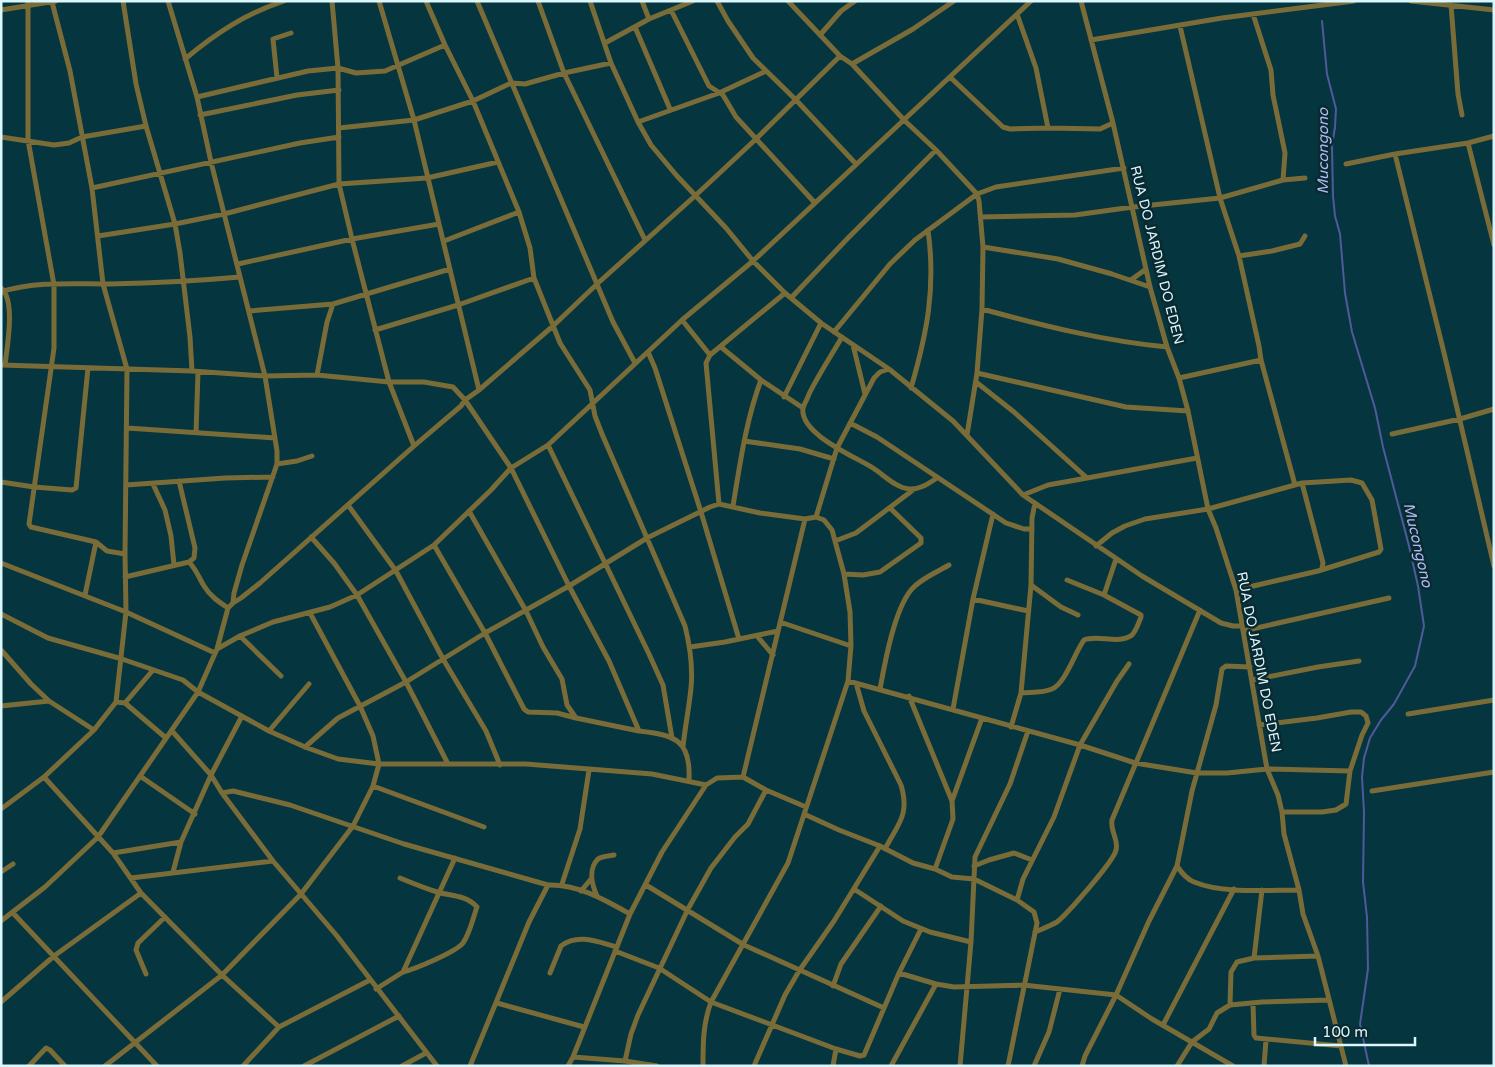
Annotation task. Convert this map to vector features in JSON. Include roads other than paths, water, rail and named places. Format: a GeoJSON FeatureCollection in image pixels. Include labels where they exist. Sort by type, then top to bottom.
{"type":"FeatureCollection","features":[{"type":"Feature","properties":{"kind":"street"},"geometry":{"type":"LineString","coordinates":[[1,10],[56,1]]}},
{"type":"Feature","properties":{"kind":"street"},"geometry":{"type":"LineString","coordinates":[[124,1],[136,84],[146,126],[175,224],[180,253],[195,372],[196,433]]}},
{"type":"Feature","properties":{"kind":"street"},"geometry":{"type":"LineString","coordinates":[[168,1],[196,98],[266,376],[275,438],[277,464],[242,565],[233,603]]}},
{"type":"Feature","properties":{"kind":"street"},"geometry":{"type":"LineString","coordinates":[[185,59],[222,30],[256,12],[284,1]]}},
{"type":"Feature","properties":{"kind":"street"},"geometry":{"type":"LineString","coordinates":[[332,1],[338,68],[339,184],[389,382],[414,446]]}},
{"type":"Feature","properties":{"kind":"street"},"geometry":{"type":"LineString","coordinates":[[379,1],[414,120],[479,390]]}},
{"type":"Feature","properties":{"kind":"street"},"geometry":{"type":"LineString","coordinates":[[426,1],[445,45],[474,101],[519,212],[530,248],[534,278],[560,343],[590,390],[595,416],[602,434],[685,626],[690,647],[691,688],[683,747]]}},
{"type":"Feature","properties":{"kind":"street"},"geometry":{"type":"LineString","coordinates":[[477,1],[613,322],[635,363]]}},
{"type":"Feature","properties":{"kind":"street"},"geometry":{"type":"LineString","coordinates":[[538,1],[564,73],[645,240]]}},
{"type":"Feature","properties":{"kind":"street"},"geometry":{"type":"LineString","coordinates":[[590,1],[611,63],[638,122],[651,145],[677,176],[753,261],[791,298],[821,323],[889,369],[953,421],[1023,495],[1116,559],[1221,623],[1242,629],[1389,598]]}},
{"type":"Feature","properties":{"kind":"street"},"geometry":{"type":"LineString","coordinates":[[642,1],[649,20]]}},
{"type":"Feature","properties":{"kind":"street"},"geometry":{"type":"LineString","coordinates":[[604,43],[649,20],[693,1]]}},
{"type":"Feature","properties":{"kind":"street"},"geometry":{"type":"LineString","coordinates":[[717,1],[728,22],[753,58],[796,100],[856,164]]}},
{"type":"Feature","properties":{"kind":"street"},"geometry":{"type":"LineString","coordinates":[[820,35],[841,12],[855,1]]}},
{"type":"Feature","properties":{"kind":"street"},"geometry":{"type":"LineString","coordinates":[[852,64],[913,29],[954,1]]}},
{"type":"Feature","properties":{"kind":"street"},"geometry":{"type":"LineString","coordinates":[[216,651],[240,636],[273,622],[330,607],[357,595],[434,545],[511,468],[548,445],[682,320],[753,261],[856,164],[905,121],[1031,1]]}},
{"type":"Feature","properties":{"kind":"street","name":"RUA DO JARDIM DO EDEN"},"geometry":{"type":"LineString","coordinates":[[1081,1],[1124,168],[1150,287],[1167,347],[1180,378],[1208,509],[1236,590],[1267,769],[1278,795],[1285,840],[1299,890],[1303,914],[1318,956],[1346,1066]]}},
{"type":"Feature","properties":{"kind":"street"},"geometry":{"type":"LineString","coordinates":[[1091,40],[1253,14],[1354,1]]}},
{"type":"Feature","properties":{"kind":"street"},"geometry":{"type":"LineString","coordinates":[[1411,1],[1494,10]]}},
{"type":"Feature","properties":{"kind":"street"},"geometry":{"type":"LineString","coordinates":[[1,809],[44,777],[94,730],[116,702],[126,612],[127,369],[104,284],[92,188],[70,70],[52,2]]}},
{"type":"Feature","properties":{"kind":"street"},"geometry":{"type":"LineString","coordinates":[[790,2],[840,56],[852,64],[977,194],[983,247],[982,309],[976,382],[967,435]]}},
{"type":"Feature","properties":{"kind":"street"},"geometry":{"type":"LineString","coordinates":[[29,4],[28,140],[54,285],[54,348],[29,526],[96,542],[107,551],[125,554]]}},
{"type":"Feature","properties":{"kind":"street"},"geometry":{"type":"LineString","coordinates":[[1451,5],[1458,94],[1462,115]]}},
{"type":"Feature","properties":{"kind":"street"},"geometry":{"type":"LineString","coordinates":[[671,10],[709,86],[725,99],[736,117],[815,203]]}},
{"type":"Feature","properties":{"kind":"street"},"geometry":{"type":"LineString","coordinates":[[1017,14],[1036,68],[1048,128]]}},
{"type":"Feature","properties":{"kind":"street"},"geometry":{"type":"LineString","coordinates":[[1253,14],[1271,70],[1273,95],[1285,153],[1283,180]]}},
{"type":"Feature","properties":{"kind":"street"},"geometry":{"type":"LineString","coordinates":[[1180,26],[1220,198],[1239,256],[1261,360],[1295,484]]}},
{"type":"Feature","properties":{"kind":"street"},"geometry":{"type":"LineString","coordinates":[[635,27],[670,109]]}},
{"type":"Feature","properties":{"kind":"street"},"geometry":{"type":"LineString","coordinates":[[277,78],[273,39],[292,34]]}},
{"type":"Feature","properties":{"kind":"street"},"geometry":{"type":"LineString","coordinates":[[196,98],[308,71],[338,68],[356,73],[376,73],[398,66],[445,45]]}},
{"type":"Feature","properties":{"kind":"street"},"geometry":{"type":"LineString","coordinates":[[1,921],[45,887],[98,837],[198,692],[216,651],[228,608],[260,583],[461,406],[465,400],[553,326],[756,139],[840,56]]}},
{"type":"Feature","properties":{"kind":"street"},"geometry":{"type":"LineString","coordinates":[[340,128],[414,120],[474,101],[511,83],[525,84],[611,63]]}},
{"type":"Feature","properties":{"kind":"street"},"geometry":{"type":"LineString","coordinates":[[638,122],[719,93],[766,71]]}},
{"type":"Feature","properties":{"kind":"street"},"geometry":{"type":"LineString","coordinates":[[950,77],[1003,127],[1010,129],[1100,129],[1113,123]]}},
{"type":"Feature","properties":{"kind":"street"},"geometry":{"type":"LineString","coordinates":[[200,115],[297,95],[338,90]]}},
{"type":"Feature","properties":{"kind":"street"},"geometry":{"type":"LineString","coordinates":[[1,136],[54,145],[68,143],[82,136],[146,126]]}},
{"type":"Feature","properties":{"kind":"street"},"geometry":{"type":"LineString","coordinates":[[1346,164],[1395,154],[1468,143],[1494,136]]}},
{"type":"Feature","properties":{"kind":"street"},"geometry":{"type":"LineString","coordinates":[[92,188],[300,143],[339,137]]}},
{"type":"Feature","properties":{"kind":"street"},"geometry":{"type":"LineString","coordinates":[[1468,143],[1494,245]]}},
{"type":"Feature","properties":{"kind":"street"},"geometry":{"type":"LineString","coordinates":[[791,298],[936,150]]}},
{"type":"Feature","properties":{"kind":"street"},"geometry":{"type":"LineString","coordinates":[[1395,154],[1494,566]]}},
{"type":"Feature","properties":{"kind":"street"},"geometry":{"type":"LineString","coordinates":[[98,236],[224,214],[339,184],[427,178],[498,162]]}},
{"type":"Feature","properties":{"kind":"street"},"geometry":{"type":"LineString","coordinates":[[834,332],[890,264],[914,240],[977,194],[996,188],[1124,168]]}},
{"type":"Feature","properties":{"kind":"street"},"geometry":{"type":"LineString","coordinates":[[981,218],[1075,215],[1220,198],[1283,180],[1306,178]]}},
{"type":"Feature","properties":{"kind":"street"},"geometry":{"type":"LineString","coordinates":[[444,240],[519,212]]}},
{"type":"Feature","properties":{"kind":"street"},"geometry":{"type":"LineString","coordinates":[[238,264],[352,239],[439,224]]}},
{"type":"Feature","properties":{"kind":"street"},"geometry":{"type":"LineString","coordinates":[[911,388],[922,352],[931,300],[931,249],[928,230]]}},
{"type":"Feature","properties":{"kind":"street"},"geometry":{"type":"LineString","coordinates":[[1239,256],[1300,244],[1305,236]]}},
{"type":"Feature","properties":{"kind":"street"},"geometry":{"type":"LineString","coordinates":[[983,247],[1058,259],[1150,287]]}},
{"type":"Feature","properties":{"kind":"street"},"geometry":{"type":"LineString","coordinates":[[249,311],[333,304],[450,269]]}},
{"type":"Feature","properties":{"kind":"street"},"geometry":{"type":"LineString","coordinates":[[1131,280],[1146,269]]}},
{"type":"Feature","properties":{"kind":"street"},"geometry":{"type":"LineString","coordinates":[[240,277],[183,282],[54,285],[2,290],[9,307],[3,365],[266,376],[318,375],[389,382],[424,382],[453,387],[465,400],[511,468],[569,586],[609,661],[639,730]]}},
{"type":"Feature","properties":{"kind":"street"},"geometry":{"type":"LineString","coordinates":[[375,330],[458,305],[534,278]]}},
{"type":"Feature","properties":{"kind":"street"},"geometry":{"type":"LineString","coordinates":[[719,504],[706,363],[710,355],[786,292]]}},
{"type":"Feature","properties":{"kind":"street"},"geometry":{"type":"LineString","coordinates":[[318,375],[326,322],[333,304]]}},
{"type":"Feature","properties":{"kind":"street"},"geometry":{"type":"LineString","coordinates":[[982,309],[1053,328],[1100,338],[1167,347]]}},
{"type":"Feature","properties":{"kind":"street"},"geometry":{"type":"LineString","coordinates":[[682,320],[710,355]]}},
{"type":"Feature","properties":{"kind":"street"},"geometry":{"type":"LineString","coordinates":[[784,397],[821,323]]}},
{"type":"Feature","properties":{"kind":"street"},"geometry":{"type":"LineString","coordinates":[[842,338],[816,379],[803,408],[809,426],[837,448],[905,488],[923,487],[937,478]]}},
{"type":"Feature","properties":{"kind":"street"},"geometry":{"type":"LineString","coordinates":[[853,345],[865,394]]}},
{"type":"Feature","properties":{"kind":"street"},"geometry":{"type":"LineString","coordinates":[[721,346],[761,380],[803,408]]}},
{"type":"Feature","properties":{"kind":"street"},"geometry":{"type":"LineString","coordinates":[[648,352],[655,368],[701,512],[739,639]]}},
{"type":"Feature","properties":{"kind":"street"},"geometry":{"type":"LineString","coordinates":[[1180,378],[1261,360]]}},
{"type":"Feature","properties":{"kind":"street"},"geometry":{"type":"LineString","coordinates":[[1,482],[72,490],[77,486],[88,368]]}},
{"type":"Feature","properties":{"kind":"street"},"geometry":{"type":"LineString","coordinates":[[816,517],[837,448],[874,378],[880,372],[889,369]]}},
{"type":"Feature","properties":{"kind":"street"},"geometry":{"type":"LineString","coordinates":[[977,373],[1126,407],[1188,411]]}},
{"type":"Feature","properties":{"kind":"street"},"geometry":{"type":"LineString","coordinates":[[733,506],[744,441],[754,398],[761,380]]}},
{"type":"Feature","properties":{"kind":"street"},"geometry":{"type":"LineString","coordinates":[[976,382],[1014,412],[1087,478]]}},
{"type":"Feature","properties":{"kind":"street"},"geometry":{"type":"LineString","coordinates":[[1392,434],[1460,419],[1494,409]]}},
{"type":"Feature","properties":{"kind":"street"},"geometry":{"type":"LineString","coordinates":[[850,423],[877,437],[1006,523],[1016,527],[1032,529]]}},
{"type":"Feature","properties":{"kind":"street"},"geometry":{"type":"LineString","coordinates":[[127,428],[275,438]]}},
{"type":"Feature","properties":{"kind":"street"},"geometry":{"type":"LineString","coordinates":[[744,441],[794,448],[834,459]]}},
{"type":"Feature","properties":{"kind":"street"},"geometry":{"type":"LineString","coordinates":[[548,445],[626,603],[662,685],[672,738]]}},
{"type":"Feature","properties":{"kind":"street"},"geometry":{"type":"LineString","coordinates":[[277,464],[312,456]]}},
{"type":"Feature","properties":{"kind":"street"},"geometry":{"type":"LineString","coordinates":[[1023,495],[1048,485],[1197,458]]}},
{"type":"Feature","properties":{"kind":"street"},"geometry":{"type":"LineString","coordinates":[[126,485],[225,478],[273,477]]}},
{"type":"Feature","properties":{"kind":"street"},"geometry":{"type":"LineString","coordinates":[[1096,546],[1112,533],[1145,519],[1208,509],[1295,484],[1351,480],[1362,483],[1372,500],[1381,549],[1379,552],[1322,568],[1318,571],[1236,590]]}},
{"type":"Feature","properties":{"kind":"street"},"geometry":{"type":"LineString","coordinates":[[125,577],[189,562],[194,558],[195,548],[180,481]]}},
{"type":"Feature","properties":{"kind":"street"},"geometry":{"type":"LineString","coordinates":[[1302,483],[1323,563],[1322,568]]}},
{"type":"Feature","properties":{"kind":"street"},"geometry":{"type":"LineString","coordinates":[[153,484],[165,510],[171,536],[174,565]]}},
{"type":"Feature","properties":{"kind":"street"},"geometry":{"type":"LineString","coordinates":[[835,540],[856,533],[914,489]]}},
{"type":"Feature","properties":{"kind":"street"},"geometry":{"type":"LineString","coordinates":[[1011,726],[1021,693],[1031,585],[1032,518],[1035,503]]}},
{"type":"Feature","properties":{"kind":"street"},"geometry":{"type":"LineString","coordinates":[[305,747],[338,718],[406,682],[443,658],[569,586],[647,538],[719,504],[760,513],[806,519],[816,517],[824,520],[832,530],[835,540],[844,574],[850,612],[851,646],[848,680],[788,863],[712,1002],[704,1023],[703,1066]]}},
{"type":"Feature","properties":{"kind":"street"},"geometry":{"type":"LineString","coordinates":[[348,505],[396,571],[443,658],[486,731],[500,765]]}},
{"type":"Feature","properties":{"kind":"street"},"geometry":{"type":"LineString","coordinates":[[844,574],[864,575],[880,572],[920,543],[921,538],[916,532],[890,508]]}},
{"type":"Feature","properties":{"kind":"street"},"geometry":{"type":"LineString","coordinates":[[469,512],[526,611],[543,648],[562,679],[567,705],[576,718]]}},
{"type":"Feature","properties":{"kind":"street"},"geometry":{"type":"LineString","coordinates":[[954,709],[973,599],[993,514]]}},
{"type":"Feature","properties":{"kind":"street"},"geometry":{"type":"LineString","coordinates":[[743,777],[806,519]]}},
{"type":"Feature","properties":{"kind":"street"},"geometry":{"type":"LineString","coordinates":[[311,537],[334,563],[357,595],[406,682],[448,764]]}},
{"type":"Feature","properties":{"kind":"street"},"geometry":{"type":"LineString","coordinates":[[85,595],[96,542]]}},
{"type":"Feature","properties":{"kind":"street"},"geometry":{"type":"LineString","coordinates":[[434,545],[485,633],[524,709],[528,712],[557,713],[672,738],[683,747],[688,755],[689,780]]}},
{"type":"Feature","properties":{"kind":"street"},"geometry":{"type":"LineString","coordinates":[[1104,595],[1116,559]]}},
{"type":"Feature","properties":{"kind":"street"},"geometry":{"type":"LineString","coordinates":[[189,562],[196,570],[205,588],[228,608]]}},
{"type":"Feature","properties":{"kind":"street"},"geometry":{"type":"LineString","coordinates":[[1,563],[85,595],[216,651]]}},
{"type":"Feature","properties":{"kind":"street"},"geometry":{"type":"LineString","coordinates":[[880,689],[894,626],[911,591],[924,579],[949,565]]}},
{"type":"Feature","properties":{"kind":"street"},"geometry":{"type":"LineString","coordinates":[[1021,693],[1045,691],[1055,688],[1062,680],[1084,640],[1090,637],[1121,639],[1130,636],[1141,617],[1141,615],[1104,595],[1067,580]]}},
{"type":"Feature","properties":{"kind":"street"},"geometry":{"type":"LineString","coordinates":[[1031,585],[1060,607],[1078,615]]}},
{"type":"Feature","properties":{"kind":"street"},"geometry":{"type":"LineString","coordinates":[[973,599],[1028,611]]}},
{"type":"Feature","properties":{"kind":"street"},"geometry":{"type":"LineString","coordinates":[[1035,932],[1052,925],[1066,914],[1115,854],[1117,843],[1111,827],[1112,820],[1200,610]]}},
{"type":"Feature","properties":{"kind":"street"},"geometry":{"type":"LineString","coordinates":[[105,1066],[222,975],[301,894],[353,826],[374,786],[379,764],[373,736],[360,706],[310,613]]}},
{"type":"Feature","properties":{"kind":"street"},"geometry":{"type":"LineString","coordinates":[[1,614],[48,638],[122,659],[183,680],[198,692],[269,731],[338,759],[379,764],[526,764],[652,774],[706,784]]}},
{"type":"Feature","properties":{"kind":"street"},"geometry":{"type":"LineString","coordinates":[[780,622],[851,646]]}},
{"type":"Feature","properties":{"kind":"street"},"geometry":{"type":"LineString","coordinates":[[690,647],[778,631]]}},
{"type":"Feature","properties":{"kind":"street"},"geometry":{"type":"LineString","coordinates":[[240,636],[281,676]]}},
{"type":"Feature","properties":{"kind":"street"},"geometry":{"type":"LineString","coordinates":[[757,636],[773,655]]}},
{"type":"Feature","properties":{"kind":"street"},"geometry":{"type":"LineString","coordinates":[[2,652],[49,701],[94,730]]}},
{"type":"Feature","properties":{"kind":"street"},"geometry":{"type":"LineString","coordinates":[[1252,680],[1359,661]]}},
{"type":"Feature","properties":{"kind":"street"},"geometry":{"type":"LineString","coordinates":[[1017,900],[1023,879],[1054,817],[1080,745],[1129,664]]}},
{"type":"Feature","properties":{"kind":"street"},"geometry":{"type":"LineString","coordinates":[[1082,1066],[1085,1056],[1177,866],[1192,791],[1214,715],[1222,670],[1226,666],[1250,667]]}},
{"type":"Feature","properties":{"kind":"street"},"geometry":{"type":"LineString","coordinates":[[125,703],[153,670]]}},
{"type":"Feature","properties":{"kind":"street"},"geometry":{"type":"LineString","coordinates":[[848,680],[1080,745],[1135,763],[1197,773],[1226,773],[1267,769],[1350,771]]}},
{"type":"Feature","properties":{"kind":"street"},"geometry":{"type":"LineString","coordinates":[[754,1066],[771,1025],[799,971],[882,848],[902,817],[904,810],[901,785],[864,711],[856,683]]}},
{"type":"Feature","properties":{"kind":"street"},"geometry":{"type":"LineString","coordinates":[[269,731],[309,684]]}},
{"type":"Feature","properties":{"kind":"street"},"geometry":{"type":"LineString","coordinates":[[909,696],[952,802],[954,819],[935,869]]}},
{"type":"Feature","properties":{"kind":"street"},"geometry":{"type":"LineString","coordinates":[[1408,714],[1494,700]]}},
{"type":"Feature","properties":{"kind":"street"},"geometry":{"type":"LineString","coordinates":[[1,706],[49,701]]}},
{"type":"Feature","properties":{"kind":"street"},"geometry":{"type":"LineString","coordinates":[[116,702],[125,703],[166,738]]}},
{"type":"Feature","properties":{"kind":"street"},"geometry":{"type":"LineString","coordinates":[[1260,725],[1351,712],[1361,712],[1366,716],[1368,723],[1350,771],[1346,804],[1336,810],[1282,812]]}},
{"type":"Feature","properties":{"kind":"street"},"geometry":{"type":"LineString","coordinates":[[173,872],[181,842],[211,775],[242,716]]}},
{"type":"Feature","properties":{"kind":"street"},"geometry":{"type":"LineString","coordinates":[[952,802],[982,718]]}},
{"type":"Feature","properties":{"kind":"street"},"geometry":{"type":"LineString","coordinates":[[172,731],[211,775],[222,794],[273,860],[337,936],[437,1066]]}},
{"type":"Feature","properties":{"kind":"street"},"geometry":{"type":"LineString","coordinates":[[960,1066],[975,857],[1016,769],[1028,731]]}},
{"type":"Feature","properties":{"kind":"street"},"geometry":{"type":"LineString","coordinates":[[562,884],[580,829],[589,770]]}},
{"type":"Feature","properties":{"kind":"street"},"geometry":{"type":"LineString","coordinates":[[1372,791],[1494,772]]}},
{"type":"Feature","properties":{"kind":"street"},"geometry":{"type":"LineString","coordinates":[[140,776],[195,814]]}},
{"type":"Feature","properties":{"kind":"street"},"geometry":{"type":"LineString","coordinates":[[44,777],[113,853],[141,892],[222,975],[279,1027]]}},
{"type":"Feature","properties":{"kind":"street"},"geometry":{"type":"LineString","coordinates":[[568,1066],[630,914],[662,852],[706,784],[717,778],[743,777],[766,790],[806,807]]}},
{"type":"Feature","properties":{"kind":"street"},"geometry":{"type":"LineString","coordinates":[[374,786],[484,827]]}},
{"type":"Feature","properties":{"kind":"street"},"geometry":{"type":"LineString","coordinates":[[625,1061],[634,1026],[659,968],[688,909],[711,868],[735,837],[748,824],[766,790]]}},
{"type":"Feature","properties":{"kind":"street"},"geometry":{"type":"LineString","coordinates":[[222,794],[234,791],[271,800],[404,844],[548,885],[562,884],[597,896],[630,914]]}},
{"type":"Feature","properties":{"kind":"street"},"geometry":{"type":"LineString","coordinates":[[804,814],[913,863],[952,876],[974,879],[1017,900],[1034,912],[1037,923],[1008,1066]]}},
{"type":"Feature","properties":{"kind":"street"},"geometry":{"type":"LineString","coordinates":[[113,853],[181,842]]}},
{"type":"Feature","properties":{"kind":"street"},"geometry":{"type":"LineString","coordinates":[[974,866],[1014,854],[1032,860]]}},
{"type":"Feature","properties":{"kind":"street"},"geometry":{"type":"LineString","coordinates":[[581,891],[591,879],[597,860],[605,856],[614,855]]}},
{"type":"Feature","properties":{"kind":"street"},"geometry":{"type":"LineString","coordinates":[[403,972],[455,858]]}},
{"type":"Feature","properties":{"kind":"street"},"geometry":{"type":"LineString","coordinates":[[131,878],[273,860]]}},
{"type":"Feature","properties":{"kind":"street"},"geometry":{"type":"LineString","coordinates":[[1,872],[13,864]]}},
{"type":"Feature","properties":{"kind":"street"},"geometry":{"type":"LineString","coordinates":[[1177,866],[1192,882],[1210,886],[1234,889],[1299,890]]}},
{"type":"Feature","properties":{"kind":"street"},"geometry":{"type":"LineString","coordinates":[[376,988],[403,972],[417,968],[459,947],[465,938],[477,907],[473,902],[456,895],[439,893],[400,878]]}},
{"type":"Feature","properties":{"kind":"street"},"geometry":{"type":"LineString","coordinates":[[591,879],[597,896]]}},
{"type":"Feature","properties":{"kind":"street"},"geometry":{"type":"LineString","coordinates":[[470,1066],[529,922],[548,885]]}},
{"type":"Feature","properties":{"kind":"street"},"geometry":{"type":"LineString","coordinates":[[646,885],[744,945],[884,1008]]}},
{"type":"Feature","properties":{"kind":"street"},"geometry":{"type":"LineString","coordinates":[[854,889],[903,921],[921,929],[970,942]]}},
{"type":"Feature","properties":{"kind":"street"},"geometry":{"type":"LineString","coordinates":[[1163,1025],[1234,889]]}},
{"type":"Feature","properties":{"kind":"street"},"geometry":{"type":"LineString","coordinates":[[1254,958],[1262,890]]}},
{"type":"Feature","properties":{"kind":"street"},"geometry":{"type":"LineString","coordinates":[[1,1002],[54,956],[141,892]]}},
{"type":"Feature","properties":{"kind":"street"},"geometry":{"type":"LineString","coordinates":[[833,986],[841,964],[881,906]]}},
{"type":"Feature","properties":{"kind":"street"},"geometry":{"type":"LineString","coordinates":[[13,913],[157,1066]]}},
{"type":"Feature","properties":{"kind":"street"},"geometry":{"type":"LineString","coordinates":[[146,974],[136,950],[138,943],[165,916]]}},
{"type":"Feature","properties":{"kind":"street"},"geometry":{"type":"LineString","coordinates":[[550,973],[561,946],[570,941],[584,939],[616,949],[659,968],[712,1002],[836,1050],[863,1056],[899,973],[921,929]]}},
{"type":"Feature","properties":{"kind":"street"},"geometry":{"type":"LineString","coordinates":[[1230,1005],[1231,972],[1233,966],[1240,961],[1254,958],[1318,956]]}},
{"type":"Feature","properties":{"kind":"street"},"geometry":{"type":"LineString","coordinates":[[899,973],[936,984],[954,987],[1023,985],[1116,995],[1233,1066]]}},
{"type":"Feature","properties":{"kind":"street"},"geometry":{"type":"LineString","coordinates":[[243,1066],[279,1027],[370,980]]}},
{"type":"Feature","properties":{"kind":"street"},"geometry":{"type":"LineString","coordinates":[[891,1066],[936,984]]}},
{"type":"Feature","properties":{"kind":"street"},"geometry":{"type":"LineString","coordinates":[[1034,1066],[1049,1032],[1060,989]]}},
{"type":"Feature","properties":{"kind":"street"},"geometry":{"type":"LineString","coordinates":[[1177,1066],[1192,1042],[1209,1029],[1218,1013],[1230,1005],[1329,1000]]}},
{"type":"Feature","properties":{"kind":"street"},"geometry":{"type":"LineString","coordinates":[[497,1003],[584,1026]]}},
{"type":"Feature","properties":{"kind":"street"},"geometry":{"type":"LineString","coordinates":[[1253,1003],[1254,1035],[1258,1038],[1341,1046]]}},
{"type":"Feature","properties":{"kind":"street"},"geometry":{"type":"LineString","coordinates":[[304,1066],[399,1016]]}},
{"type":"Feature","properties":{"kind":"street"},"geometry":{"type":"LineString","coordinates":[[1264,1066],[1266,1040]]}},
{"type":"Feature","properties":{"kind":"street"},"geometry":{"type":"LineString","coordinates":[[29,1066],[46,1048],[65,1066]]}},
{"type":"Feature","properties":{"kind":"street"},"geometry":{"type":"LineString","coordinates":[[833,1066],[836,1050]]}},
{"type":"Feature","properties":{"kind":"street"},"geometry":{"type":"LineString","coordinates":[[402,1066],[426,1053]]}},
{"type":"Feature","properties":{"kind":"street"},"geometry":{"type":"LineString","coordinates":[[573,1057],[625,1061],[657,1066]]}},
{"type":"Feature","properties":{"kind":"waterway","name":"Mucongono"},"geometry":{"type":"LineString","coordinates":[[1322,21],[1327,74],[1336,109],[1332,146],[1333,196],[1335,216],[1340,234],[1345,293],[1352,332],[1375,408],[1383,447],[1409,546],[1424,626],[1415,666],[1394,704],[1370,738],[1364,758],[1362,777],[1364,812],[1363,882],[1367,917],[1368,969],[1360,1024],[1369,1066]]}}]}
